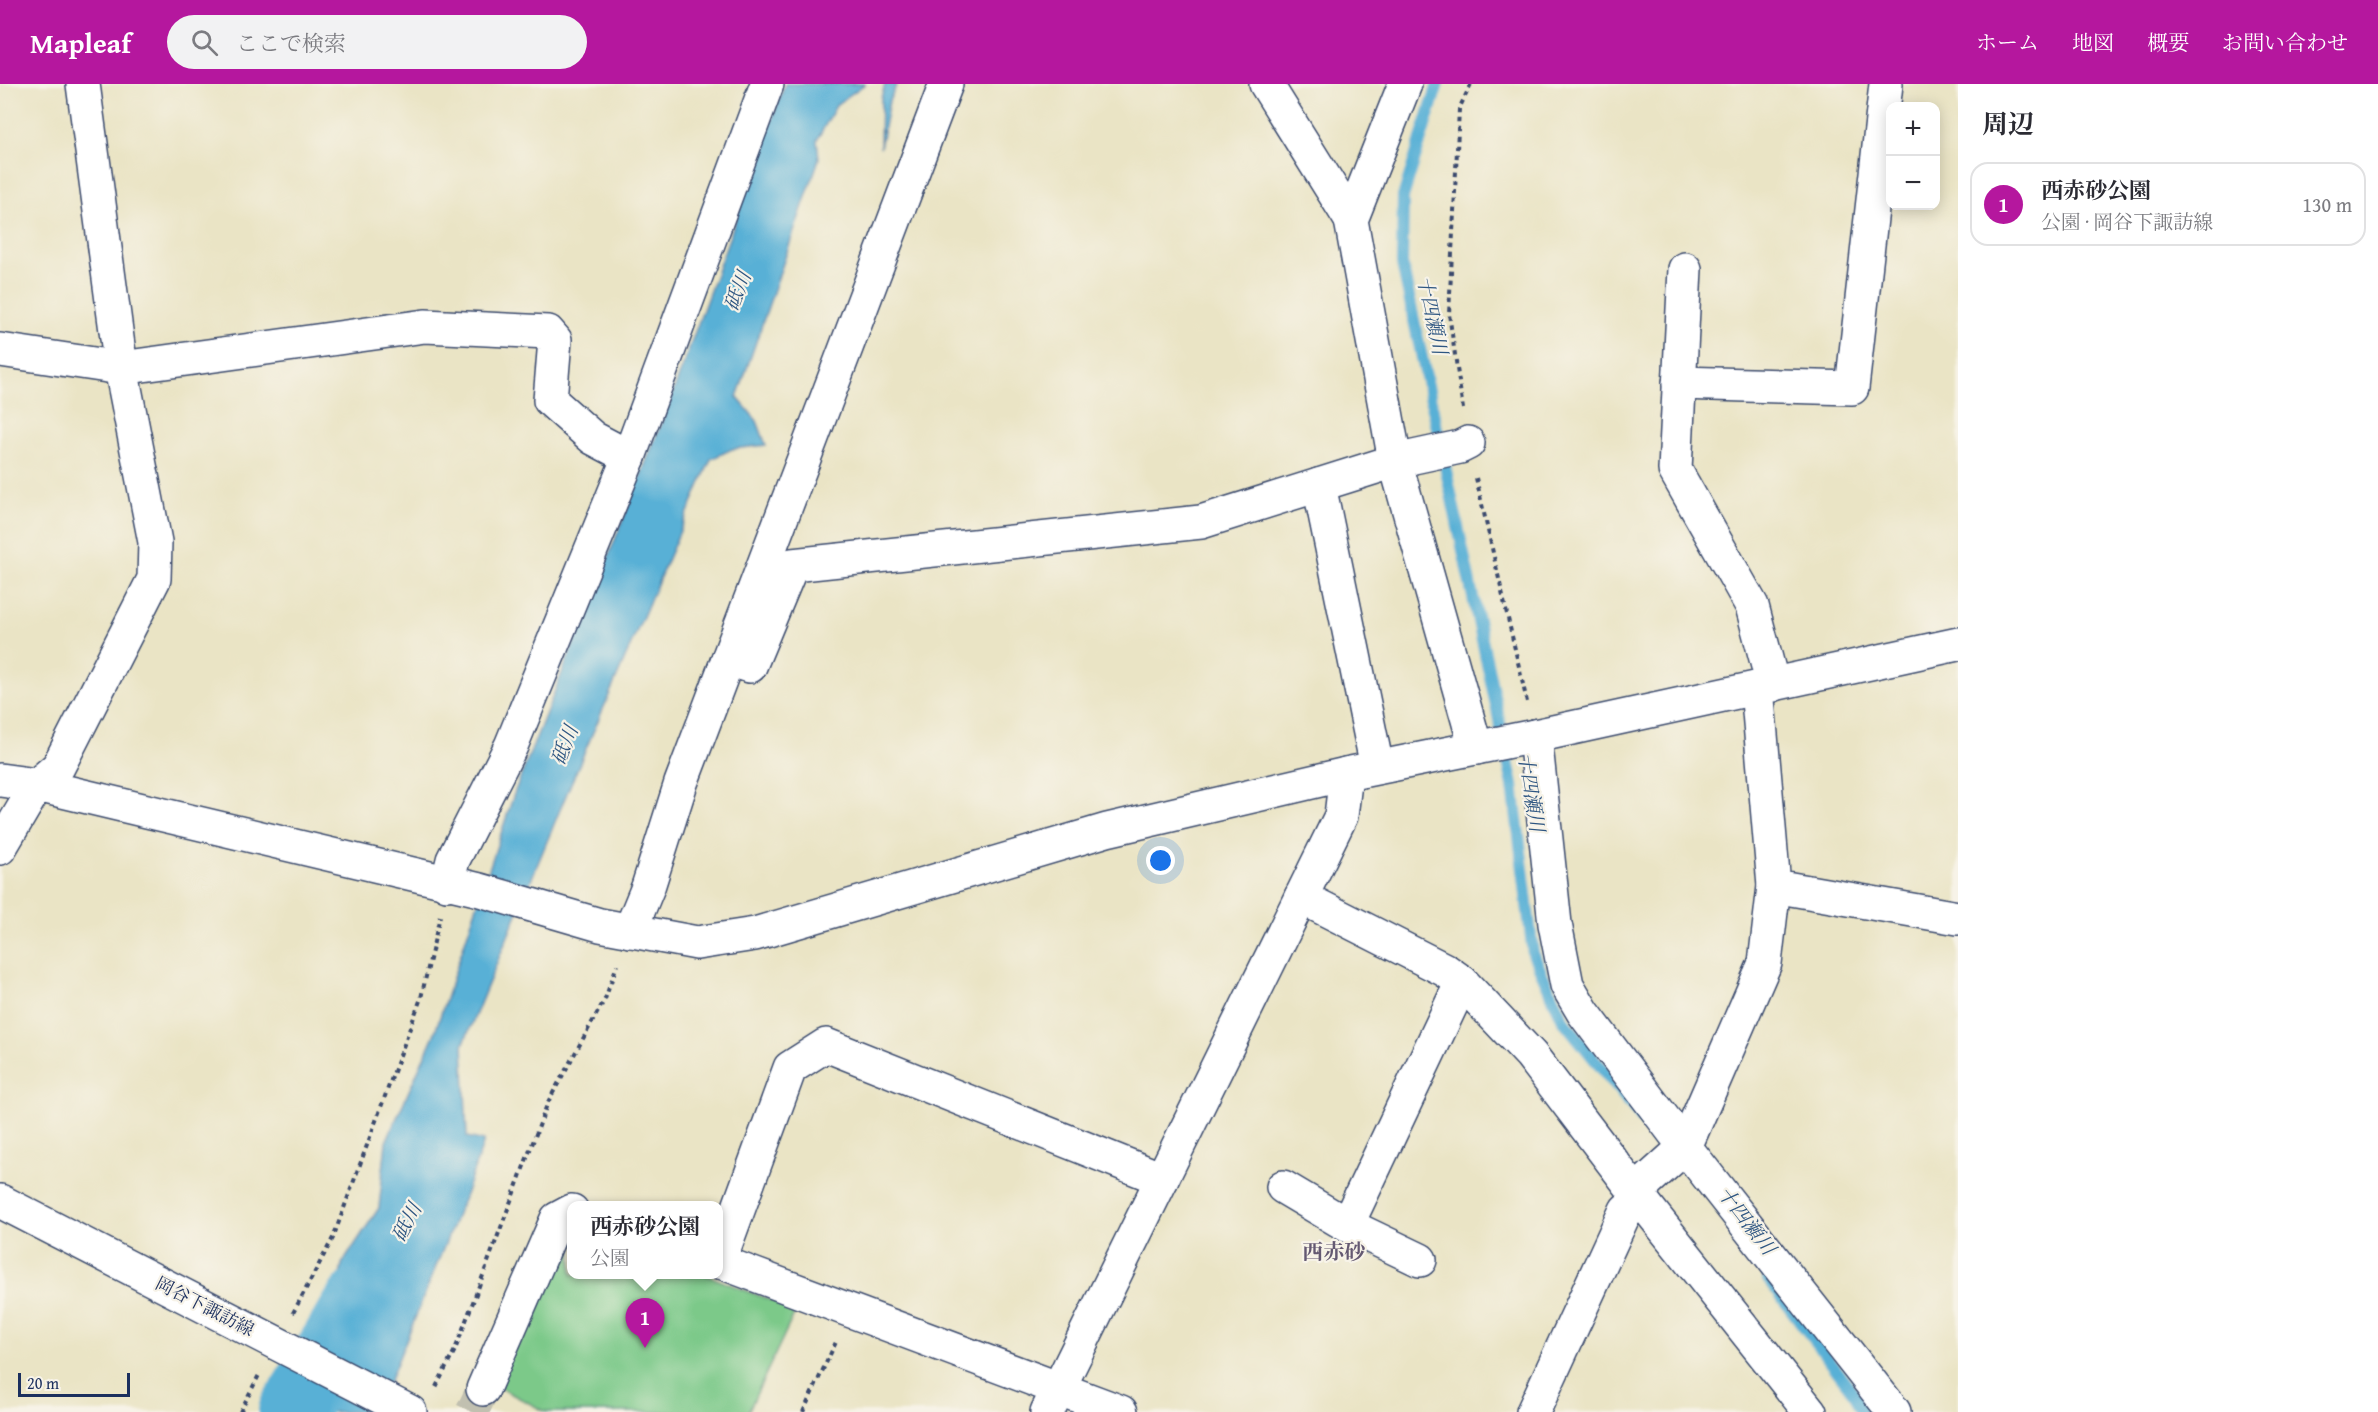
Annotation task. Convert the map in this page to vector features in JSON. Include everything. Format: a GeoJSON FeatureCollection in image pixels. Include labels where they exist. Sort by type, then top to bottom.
{"type":"FeatureCollection","features":[{"type":"Feature","properties":{"kind":"street"},"geometry":{"type":"LineString","coordinates":[[0,848],[37,786],[58,766],[154,579],[155,542],[121,368],[82,84]]}},
{"type":"Feature","properties":{"kind":"street"},"geometry":{"type":"LineString","coordinates":[[447,884],[453,860],[511,746],[629,457],[766,84]]}},
{"type":"Feature","properties":{"kind":"street"},"geometry":{"type":"LineString","coordinates":[[615,928],[648,887],[681,783],[946,84]]}},
{"type":"Feature","properties":{"kind":"street"},"geometry":{"type":"LineString","coordinates":[[1266,84],[1351,220],[1399,461],[1479,747]]}},
{"type":"Feature","properties":{"kind":"street"},"geometry":{"type":"LineString","coordinates":[[1351,220],[1405,84]]}},
{"type":"Feature","properties":{"kind":"street"},"geometry":{"type":"LineString","coordinates":[[1679,383],[1852,388],[1887,84]]}},
{"type":"Feature","properties":{"kind":"street"},"geometry":{"type":"LineString","coordinates":[[1533,1412],[1626,1210],[1683,1150],[1765,963],[1774,886],[1765,687],[1752,606],[1675,470],[1685,269]]}},
{"type":"Feature","properties":{"kind":"street"},"geometry":{"type":"LineString","coordinates":[[0,350],[121,368],[425,326],[548,332],[555,340],[550,400],[593,438],[629,457]]}},
{"type":"Feature","properties":{"kind":"street"},"geometry":{"type":"LineString","coordinates":[[728,658],[750,666],[792,565],[1201,522],[1399,461],[1464,445]]}},
{"type":"Feature","properties":{"kind":"street"},"geometry":{"type":"LineString","coordinates":[[1052,1400],[1362,771],[1319,485]]}},
{"type":"Feature","properties":{"kind":"street"},"geometry":{"type":"LineString","coordinates":[[0,780],[37,786],[480,890],[615,928],[698,943],[755,934],[1107,830],[1362,771],[1531,737],[1958,644]]}},
{"type":"Feature","properties":{"kind":"street"},"geometry":{"type":"LineString","coordinates":[[1531,737],[1555,924],[1567,985],[1583,1012],[1683,1150],[1894,1412]]}},
{"type":"Feature","properties":{"kind":"street"},"geometry":{"type":"LineString","coordinates":[[1774,886],[1958,918]]}},
{"type":"Feature","properties":{"kind":"street"},"geometry":{"type":"LineString","coordinates":[[1301,897],[1445,970],[1462,982],[1531,1055],[1643,1190],[1810,1412]]}},
{"type":"Feature","properties":{"kind":"street"},"geometry":{"type":"LineString","coordinates":[[1347,1226],[1462,982]]}},
{"type":"Feature","properties":{"kind":"street"},"geometry":{"type":"LineString","coordinates":[[723,1251],[790,1068],[826,1045],[1162,1179]]}},
{"type":"Feature","properties":{"kind":"street"},"geometry":{"type":"LineString","coordinates":[[1282,1187],[1347,1226],[1420,1260]]}},
{"type":"Feature","properties":{"kind":"street","name":"岡谷下諏訪線"},"geometry":{"type":"LineString","coordinates":[[0,1201],[285,1347],[415,1405]]}},
{"type":"Feature","properties":{"kind":"street"},"geometry":{"type":"LineString","coordinates":[[483,1389],[557,1219],[567,1214]]}},
{"type":"Feature","properties":{"kind":"street"},"geometry":{"type":"LineString","coordinates":[[723,1263],[850,1311],[1052,1400],[1121,1412]]}},
{"type":"Feature","properties":{"kind":"path"},"geometry":{"type":"LineString","coordinates":[[240,1412],[285,1347],[333,1238],[421,998],[447,884]]}},
{"type":"Feature","properties":{"kind":"path"},"geometry":{"type":"LineString","coordinates":[[415,1405],[455,1350],[548,1102],[605,999],[615,928]]}},
{"type":"Feature","properties":{"kind":"path"},"geometry":{"type":"LineString","coordinates":[[803,1412],[850,1311]]}},
{"type":"Feature","properties":{"kind":"green space"},"geometry":{"type":"Polygon","coordinates":[[[567,1235],[567,1279],[716,1279],[796,1310],[748,1412],[546,1412],[496,1386],[567,1235]]]}},
{"type":"Feature","properties":{"kind":"water"},"geometry":{"type":"Polygon","coordinates":[[[785,84],[865,84],[837,104],[817,140],[819,159],[737,397],[757,421],[766,445],[732,449],[711,459],[569,788],[463,1045],[467,1137],[484,1141],[465,1195],[377,1412],[318,1412],[342,1264],[379,1208],[386,1142],[434,1035],[515,791],[667,409],[785,84]]]}},
{"type":"Feature","properties":{"kind":"water"},"geometry":{"type":"Polygon","coordinates":[[[885,84],[897,84],[889,101],[880,148],[881,98],[885,84]]]}},
{"type":"Feature","properties":{"kind":"waterway","name":"十四瀬川"},"geometry":{"type":"LineString","coordinates":[[1438,84],[1403,197],[1402,264],[1513,785],[1533,954],[1563,1020],[1663,1145]]}},
{"type":"Feature","properties":{"kind":"waterway","name":"十四瀬川"},"geometry":{"type":"LineString","coordinates":[[1768,1279],[1856,1396],[1863,1412]]}},
{"type":"Feature","properties":{"kind":"waterway","name":"砥川"},"geometry":{"type":"LineString","coordinates":[[292,1412],[360,1301]]}},
{"type":"Feature","properties":{"kind":"tunnel"},"geometry":{"type":"LineString","coordinates":[[472,1412],[483,1389]]}},
{"type":"Feature","properties":{"kind":"place","name":"西赤砂公園"},"geometry":{"type":"Point","coordinates":[645,1348]}},
{"type":"Feature","properties":{"kind":"district","name":"西赤砂"},"geometry":{"type":"Point","coordinates":[1334,1251]}}]}
